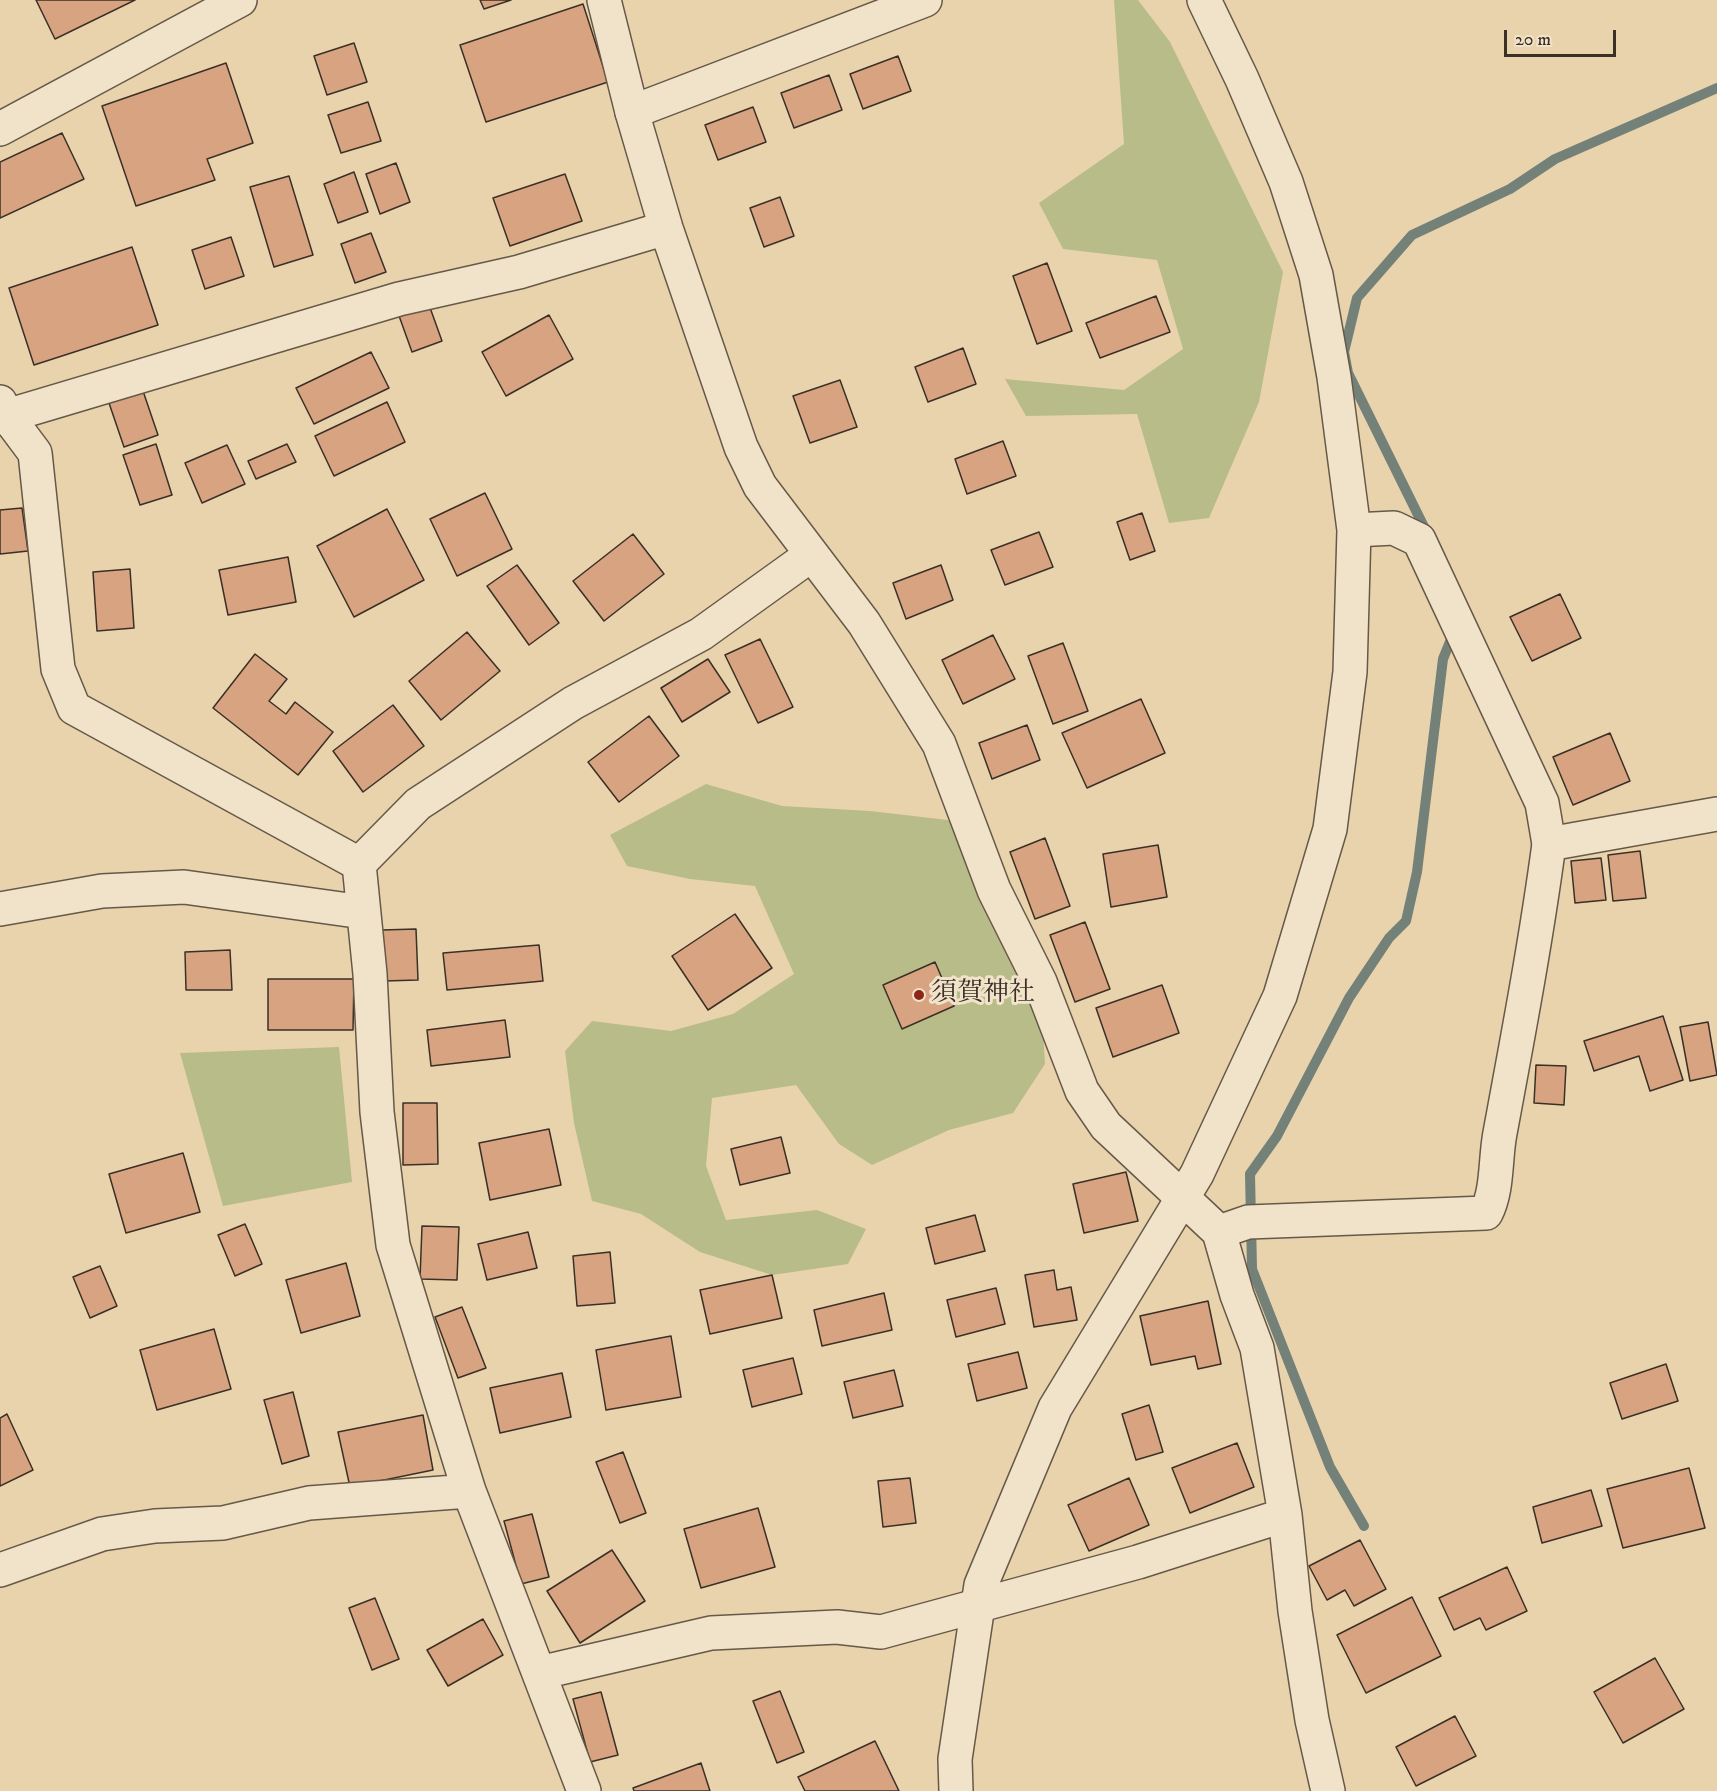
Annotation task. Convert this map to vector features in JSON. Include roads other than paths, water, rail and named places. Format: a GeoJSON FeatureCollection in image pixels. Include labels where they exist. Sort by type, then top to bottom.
{"type":"FeatureCollection","features":[{"type":"Feature","properties":{"kind":"street"},"geometry":{"type":"LineString","coordinates":[[0,129],[240,0]]}},
{"type":"Feature","properties":{"kind":"street"},"geometry":{"type":"LineString","coordinates":[[604,0],[632,112],[666,228],[741,447],[760,486],[864,623],[939,744],[994,890],[1040,982],[1082,1091],[1106,1126],[1219,1232],[1237,1295],[1257,1348],[1285,1515],[1295,1611],[1308,1699],[1328,1791]]}},
{"type":"Feature","properties":{"kind":"street"},"geometry":{"type":"LineString","coordinates":[[632,112],[925,0]]}},
{"type":"Feature","properties":{"kind":"street"},"geometry":{"type":"LineString","coordinates":[[957,1791],[955,1759],[981,1585],[1054,1408],[1197,1174],[1280,996],[1330,829],[1350,672],[1354,530],[1334,377],[1316,275],[1286,182],[1242,79],[1204,0]]}},
{"type":"Feature","properties":{"kind":"street"},"geometry":{"type":"LineString","coordinates":[[359,864],[74,708],[58,669],[35,453],[3,412],[399,299],[519,272],[666,228]]}},
{"type":"Feature","properties":{"kind":"street"},"geometry":{"type":"LineString","coordinates":[[1219,1232],[1248,1222],[1486,1213],[1491,1203],[1497,1144],[1536,939],[1549,844],[1542,802],[1419,540],[1394,528],[1354,530]]}},
{"type":"Feature","properties":{"kind":"street"},"geometry":{"type":"LineString","coordinates":[[584,1791],[469,1491],[393,1245],[377,1112],[359,864],[418,804],[573,703],[701,634],[811,555]]}},
{"type":"Feature","properties":{"kind":"street"},"geometry":{"type":"LineString","coordinates":[[1549,844],[1717,814]]}},
{"type":"Feature","properties":{"kind":"street"},"geometry":{"type":"LineString","coordinates":[[0,909],[102,891],[184,887],[363,912]]}},
{"type":"Feature","properties":{"kind":"street"},"geometry":{"type":"LineString","coordinates":[[0,1570],[102,1534],[155,1526],[224,1522],[309,1503],[469,1491]]}},
{"type":"Feature","properties":{"kind":"street"},"geometry":{"type":"LineString","coordinates":[[539,1673],[711,1633],[837,1628],[881,1632],[978,1608],[1233,1534],[1285,1515]]}},
{"type":"Feature","properties":{"kind":"waterway"},"geometry":{"type":"LineString","coordinates":[[1428,535],[1348,373],[1344,352],[1357,298],[1412,235],[1510,189],[1555,159],[1717,88]]}},
{"type":"Feature","properties":{"kind":"waterway"},"geometry":{"type":"LineString","coordinates":[[1364,1526],[1330,1467],[1252,1269],[1250,1174],[1277,1136],[1349,998],[1389,938],[1406,921],[1417,872],[1443,659],[1454,632]]}},
{"type":"Feature","properties":{"kind":"place","name":"須賀神社"},"geometry":{"type":"Point","coordinates":[919,995]}}]}
